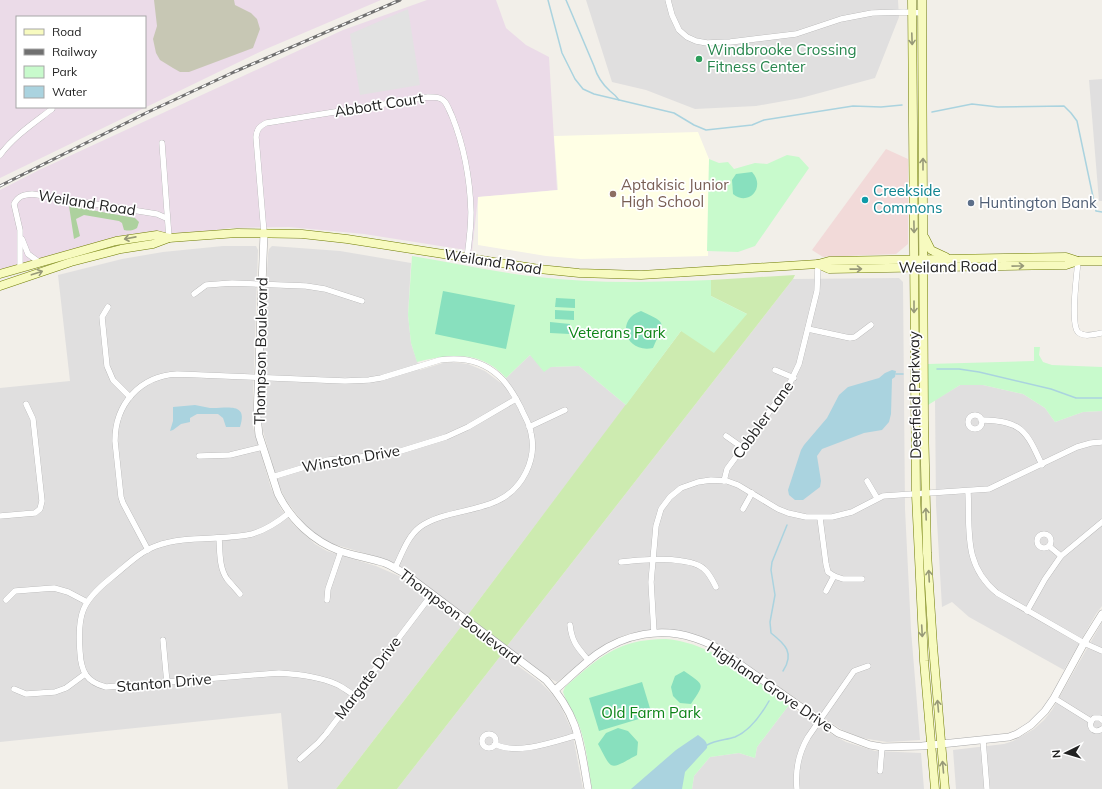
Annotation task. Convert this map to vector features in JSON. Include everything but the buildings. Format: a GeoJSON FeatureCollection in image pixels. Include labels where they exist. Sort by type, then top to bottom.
{"type":"FeatureCollection","features":[{"type":"Feature","properties":{"kind":"main road","name":"Deerfield Parkway"},"geometry":{"type":"LineString","coordinates":[[912,0],[926,493],[931,616],[945,789]]}},
{"type":"Feature","properties":{"kind":"main road","name":"Deerfield Parkway"},"geometry":{"type":"LineString","coordinates":[[922,0],[923,232],[919,264],[914,367],[916,495],[923,646],[935,789]]}},
{"type":"Feature","properties":{"kind":"main road"},"geometry":{"type":"LineString","coordinates":[[923,232],[932,250],[951,259]]}},
{"type":"Feature","properties":{"kind":"main road","name":"Weiland Road"},"geometry":{"type":"LineString","coordinates":[[168,238],[223,234],[302,234],[347,239],[539,269],[641,275],[818,264],[829,261],[919,264],[1066,265],[1078,261],[1102,261]]}},
{"type":"Feature","properties":{"kind":"main road"},"geometry":{"type":"LineString","coordinates":[[0,274],[39,262],[139,236],[157,235],[168,238]]}},
{"type":"Feature","properties":{"kind":"main road"},"geometry":{"type":"LineString","coordinates":[[0,286],[71,262],[121,249],[153,244],[168,238]]}},
{"type":"Feature","properties":{"kind":"main road","name":"Weiland Road"},"geometry":{"type":"LineString","coordinates":[[919,264],[951,259],[1066,257],[1078,261]]}},
{"type":"Feature","properties":{"kind":"main road"},"geometry":{"type":"LineString","coordinates":[[0,270],[8,267],[20,268]]}},
{"type":"Feature","properties":{"kind":"street"},"geometry":{"type":"LineString","coordinates":[[668,0],[672,15],[679,30],[687,37],[696,41],[707,43],[730,42],[796,34],[858,14],[872,12],[922,13]]}},
{"type":"Feature","properties":{"kind":"street","name":"Abbott Court"},"geometry":{"type":"LineString","coordinates":[[264,233],[256,137],[259,127],[266,123],[424,97],[436,97],[441,99],[447,106],[456,127],[465,161],[469,185],[471,214],[467,258]]}},
{"type":"Feature","properties":{"kind":"street"},"geometry":{"type":"LineString","coordinates":[[0,155],[20,134],[52,109]]}},
{"type":"Feature","properties":{"kind":"street"},"geometry":{"type":"LineString","coordinates":[[162,143],[168,238]]}},
{"type":"Feature","properties":{"kind":"street","name":"Weiland Road"},"geometry":{"type":"LineString","coordinates":[[39,262],[25,250],[14,204],[19,196],[32,194],[157,214],[166,218]]}},
{"type":"Feature","properties":{"kind":"street","name":"Weiland Road"},"geometry":{"type":"LineString","coordinates":[[20,230],[20,268]]}},
{"type":"Feature","properties":{"kind":"street","name":"Thompson Boulevard"},"geometry":{"type":"LineString","coordinates":[[264,233],[257,377],[257,420],[272,477],[278,494],[289,513],[313,536],[328,545],[341,551],[395,568],[415,580],[546,680],[555,690],[571,715],[578,735],[588,789]]}},
{"type":"Feature","properties":{"kind":"street"},"geometry":{"type":"LineString","coordinates":[[1078,261],[1074,298],[1076,327],[1078,332],[1082,334],[1087,335],[1102,333]]}},
{"type":"Feature","properties":{"kind":"street","name":"Cobbler Lane"},"geometry":{"type":"LineString","coordinates":[[724,481],[727,469],[794,378],[799,364],[817,291],[818,264]]}},
{"type":"Feature","properties":{"kind":"street"},"geometry":{"type":"LineString","coordinates":[[194,294],[206,285],[232,283],[262,284],[325,289],[362,301]]}},
{"type":"Feature","properties":{"kind":"street"},"geometry":{"type":"LineString","coordinates":[[108,307],[102,317],[107,366],[113,380],[130,397]]}},
{"type":"Feature","properties":{"kind":"street"},"geometry":{"type":"LineString","coordinates":[[808,329],[850,338],[855,337],[871,325]]}},
{"type":"Feature","properties":{"kind":"street"},"geometry":{"type":"LineString","coordinates":[[148,550],[121,497],[115,432],[121,409],[130,397],[142,386],[152,380],[169,374],[346,381],[369,380],[435,361],[451,358],[478,362],[496,373],[511,390],[530,426],[533,442],[532,458],[525,475],[518,484],[498,501],[435,520],[420,528],[406,546],[395,568]]}},
{"type":"Feature","properties":{"kind":"street"},"geometry":{"type":"LineString","coordinates":[[775,370],[794,378]]}},
{"type":"Feature","properties":{"kind":"street","name":"Winston Drive"},"geometry":{"type":"LineString","coordinates":[[272,477],[328,460],[391,454],[439,439],[468,427],[516,399]]}},
{"type":"Feature","properties":{"kind":"street"},"geometry":{"type":"LineString","coordinates":[[0,516],[35,513],[40,509],[42,501],[34,420],[26,404]]}},
{"type":"Feature","properties":{"kind":"street"},"geometry":{"type":"LineString","coordinates":[[530,426],[565,410]]}},
{"type":"Feature","properties":{"kind":"street"},"geometry":{"type":"LineString","coordinates":[[981,420],[999,420],[1010,423],[1021,430],[1031,442],[1042,464]]}},
{"type":"Feature","properties":{"kind":"street"},"geometry":{"type":"LineString","coordinates":[[726,436],[743,448]]}},
{"type":"Feature","properties":{"kind":"street"},"geometry":{"type":"LineString","coordinates":[[654,633],[651,582],[658,518],[665,502],[681,488],[688,485],[711,480],[724,481],[738,485],[778,509],[788,513],[798,516],[820,518],[843,515],[852,512],[876,498],[891,494],[916,495],[926,493],[989,490],[1084,444],[1102,442]]}},
{"type":"Feature","properties":{"kind":"street"},"geometry":{"type":"LineString","coordinates":[[199,456],[230,456],[263,447]]}},
{"type":"Feature","properties":{"kind":"street"},"geometry":{"type":"LineString","coordinates":[[867,480],[876,498]]}},
{"type":"Feature","properties":{"kind":"street"},"geometry":{"type":"LineString","coordinates":[[968,492],[970,550],[974,564],[990,588],[1027,611],[1084,643],[1102,651]]}},
{"type":"Feature","properties":{"kind":"street"},"geometry":{"type":"LineString","coordinates":[[743,509],[752,494]]}},
{"type":"Feature","properties":{"kind":"street"},"geometry":{"type":"LineString","coordinates":[[14,689],[26,694],[54,692],[66,688],[85,674],[80,661],[78,631],[80,618],[87,602],[97,589],[138,556],[148,550],[176,541],[252,534],[278,522],[289,513]]}},
{"type":"Feature","properties":{"kind":"street"},"geometry":{"type":"LineString","coordinates":[[820,518],[828,572],[843,579],[862,579]]}},
{"type":"Feature","properties":{"kind":"street"},"geometry":{"type":"LineString","coordinates":[[1027,611],[1045,579],[1061,556],[1102,522]]}},
{"type":"Feature","properties":{"kind":"street"},"geometry":{"type":"LineString","coordinates":[[219,538],[221,566],[227,578],[240,594]]}},
{"type":"Feature","properties":{"kind":"street"},"geometry":{"type":"LineString","coordinates":[[1049,546],[1061,556]]}},
{"type":"Feature","properties":{"kind":"street"},"geometry":{"type":"LineString","coordinates":[[327,600],[328,589],[341,551]]}},
{"type":"Feature","properties":{"kind":"street"},"geometry":{"type":"LineString","coordinates":[[621,562],[639,559],[679,561],[699,566],[705,570],[716,587]]}},
{"type":"Feature","properties":{"kind":"street"},"geometry":{"type":"LineString","coordinates":[[826,590],[834,576]]}},
{"type":"Feature","properties":{"kind":"street"},"geometry":{"type":"LineString","coordinates":[[6,600],[16,591],[54,588],[68,592],[87,602]]}},
{"type":"Feature","properties":{"kind":"street","name":"Margate Drive"},"geometry":{"type":"LineString","coordinates":[[300,759],[318,743],[432,594]]}},
{"type":"Feature","properties":{"kind":"street","name":"Highland Grove Drive"},"geometry":{"type":"LineString","coordinates":[[555,690],[600,652],[619,641],[639,635],[654,633],[676,634],[694,637],[714,646],[820,721],[848,738],[882,747],[941,745],[998,739],[1017,734],[1039,719],[1054,698],[1084,643],[1102,614]]}},
{"type":"Feature","properties":{"kind":"street"},"geometry":{"type":"LineString","coordinates":[[570,625],[572,637],[575,643],[589,661]]}},
{"type":"Feature","properties":{"kind":"street"},"geometry":{"type":"LineString","coordinates":[[163,640],[167,683]]}},
{"type":"Feature","properties":{"kind":"street"},"geometry":{"type":"LineString","coordinates":[[797,789],[796,771],[799,754],[808,737],[854,671],[868,666]]}},
{"type":"Feature","properties":{"kind":"street","name":"Stanton Drive"},"geometry":{"type":"LineString","coordinates":[[85,674],[94,682],[106,687],[279,673],[294,674],[335,683],[355,696]]}},
{"type":"Feature","properties":{"kind":"street"},"geometry":{"type":"LineString","coordinates":[[1054,698],[1091,720]]}},
{"type":"Feature","properties":{"kind":"street"},"geometry":{"type":"LineString","coordinates":[[1091,720],[1097,717],[1102,720]]}},
{"type":"Feature","properties":{"kind":"street"},"geometry":{"type":"LineString","coordinates":[[1091,720],[1090,724],[1092,730],[1097,732],[1102,729]]}},
{"type":"Feature","properties":{"kind":"street"},"geometry":{"type":"LineString","coordinates":[[495,744],[504,748],[528,747],[578,735]]}},
{"type":"Feature","properties":{"kind":"street"},"geometry":{"type":"LineString","coordinates":[[983,740],[987,789]]}},
{"type":"Feature","properties":{"kind":"street"},"geometry":{"type":"LineString","coordinates":[[880,771],[882,747]]}},
{"type":"Feature","properties":{"kind":"shaded area"},"geometry":{"type":"Polygon","coordinates":[[[0,0],[381,0],[266,49],[146,107],[146,16],[16,16],[16,108],[144,108],[0,178],[0,0]]]}},
{"type":"Feature","properties":{"kind":"shaded area"},"geometry":{"type":"Polygon","coordinates":[[[154,0],[234,0],[235,5],[251,13],[257,19],[260,29],[253,48],[189,72],[180,72],[160,60],[156,53],[153,39],[157,26],[154,0]]]}},
{"type":"Feature","properties":{"kind":"shaded area"},"geometry":{"type":"Polygon","coordinates":[[[427,0],[496,0],[506,28],[526,45],[549,57],[557,190],[478,197],[472,251],[364,234],[289,227],[230,228],[98,246],[0,272],[0,190],[39,170],[343,30],[427,0]]]}},
{"type":"Feature","properties":{"kind":"shaded area"},"geometry":{"type":"Polygon","coordinates":[[[586,0],[898,0],[899,17],[875,78],[801,98],[756,106],[695,109],[646,90],[612,82],[586,0]]]}},
{"type":"Feature","properties":{"kind":"shaded area"},"geometry":{"type":"Polygon","coordinates":[[[408,9],[420,85],[360,95],[350,34],[408,9]]]}},
{"type":"Feature","properties":{"kind":"shaded area"},"geometry":{"type":"Polygon","coordinates":[[[1102,79],[1102,201],[1099,201],[1089,80],[1102,79]]]}},
{"type":"Feature","properties":{"kind":"shaded area","name":"Aptakisic Junior High School"},"geometry":{"type":"Polygon","coordinates":[[[698,132],[709,159],[708,256],[581,259],[546,256],[478,245],[478,197],[558,190],[554,136],[698,132]]]}},
{"type":"Feature","properties":{"kind":"shaded area","name":"Creekside Commons"},"geometry":{"type":"Polygon","coordinates":[[[886,149],[908,159],[908,244],[896,254],[823,257],[812,250],[886,149]]]}},
{"type":"Feature","properties":{"kind":"shaded area"},"geometry":{"type":"Polygon","coordinates":[[[223,246],[256,246],[258,250],[253,427],[271,488],[281,509],[294,525],[315,544],[327,551],[376,566],[399,576],[463,624],[336,789],[288,789],[281,713],[0,742],[0,388],[70,381],[58,275],[122,259],[163,252],[223,246]]]}},
{"type":"Feature","properties":{"kind":"shaded area"},"geometry":{"type":"Polygon","coordinates":[[[272,246],[340,251],[411,263],[408,315],[411,343],[420,370],[443,363],[452,362],[468,364],[485,371],[501,383],[530,355],[551,367],[579,366],[626,405],[467,616],[404,569],[374,556],[333,544],[321,538],[303,523],[286,500],[273,467],[263,431],[261,417],[261,388],[268,254],[269,249],[272,246]]]}},
{"type":"Feature","properties":{"kind":"shaded area"},"geometry":{"type":"Polygon","coordinates":[[[899,278],[903,282],[905,509],[911,630],[920,740],[887,742],[862,738],[842,730],[724,649],[704,638],[691,634],[677,631],[648,631],[632,633],[617,638],[593,653],[557,682],[507,646],[793,279],[899,278]]]}},
{"type":"Feature","properties":{"kind":"shaded area"},"geometry":{"type":"Polygon","coordinates":[[[960,385],[983,385],[1023,394],[1045,408],[1055,422],[1083,412],[1102,411],[1102,606],[1064,670],[969,617],[952,602],[942,607],[936,505],[935,400],[960,385]]]}},
{"type":"Feature","properties":{"kind":"shaded area"},"geometry":{"type":"Polygon","coordinates":[[[1102,622],[1102,789],[956,789],[953,750],[1004,744],[1013,741],[1034,729],[1052,710],[1102,622]]]}},
{"type":"Feature","properties":{"kind":"shaded area"},"geometry":{"type":"Polygon","coordinates":[[[502,654],[540,682],[552,694],[561,707],[572,731],[583,789],[397,789],[502,654]]]}},
{"type":"Feature","properties":{"kind":"shaded area"},"geometry":{"type":"Polygon","coordinates":[[[789,705],[824,730],[846,742],[875,751],[921,753],[924,789],[692,789],[694,776],[710,757],[739,753],[755,758],[757,747],[789,705]]]}},
{"type":"Feature","properties":{"kind":"green space"},"geometry":{"type":"Polygon","coordinates":[[[787,155],[799,157],[809,168],[755,246],[738,252],[707,251],[709,159],[719,163],[728,162],[734,169],[755,163],[767,164],[787,155]]]}},
{"type":"Feature","properties":{"kind":"green space"},"geometry":{"type":"Polygon","coordinates":[[[752,172],[756,178],[757,184],[754,194],[745,198],[733,194],[732,180],[736,174],[752,172]]]}},
{"type":"Feature","properties":{"kind":"green space"},"geometry":{"type":"Polygon","coordinates":[[[69,206],[135,218],[139,222],[137,228],[129,231],[124,230],[122,223],[119,221],[84,215],[76,219],[80,236],[74,239],[69,206]]]}},
{"type":"Feature","properties":{"kind":"green space","name":"Veterans Park"},"geometry":{"type":"Polygon","coordinates":[[[412,256],[506,273],[581,281],[624,282],[711,280],[711,296],[747,314],[714,353],[681,331],[626,405],[579,366],[551,367],[544,372],[530,355],[506,378],[486,363],[464,356],[441,357],[417,362],[411,343],[408,315],[412,256]]]}},
{"type":"Feature","properties":{"kind":"green space"},"geometry":{"type":"Polygon","coordinates":[[[795,275],[507,646],[467,616],[681,331],[747,314],[711,296],[711,280],[795,275]]]}},
{"type":"Feature","properties":{"kind":"green space"},"geometry":{"type":"Polygon","coordinates":[[[443,291],[515,305],[506,349],[435,334],[443,291]]]}},
{"type":"Feature","properties":{"kind":"green space"},"geometry":{"type":"Polygon","coordinates":[[[556,298],[575,299],[575,308],[555,307],[556,298]]]}},
{"type":"Feature","properties":{"kind":"green space"},"geometry":{"type":"Polygon","coordinates":[[[555,310],[574,311],[574,320],[555,319],[555,310]]]}},
{"type":"Feature","properties":{"kind":"green space"},"geometry":{"type":"Polygon","coordinates":[[[641,311],[656,319],[662,325],[653,348],[636,346],[630,341],[627,335],[626,328],[628,321],[633,315],[641,311]]]}},
{"type":"Feature","properties":{"kind":"green space"},"geometry":{"type":"Polygon","coordinates":[[[550,322],[570,324],[570,334],[550,333],[550,322]]]}},
{"type":"Feature","properties":{"kind":"green space"},"geometry":{"type":"Polygon","coordinates":[[[1034,347],[1040,347],[1039,355],[1043,362],[1052,365],[1102,367],[1102,411],[1083,412],[1055,422],[1045,408],[1023,394],[983,385],[960,385],[928,405],[928,364],[1034,361],[1034,347]]]}},
{"type":"Feature","properties":{"kind":"green space"},"geometry":{"type":"Polygon","coordinates":[[[463,624],[502,654],[397,789],[336,789],[463,624]]]}},
{"type":"Feature","properties":{"kind":"green space","name":"Old Farm Park"},"geometry":{"type":"Polygon","coordinates":[[[666,639],[684,642],[700,647],[731,663],[789,705],[757,747],[755,758],[739,753],[710,757],[694,776],[692,789],[592,789],[586,750],[578,723],[563,692],[565,687],[588,667],[613,650],[636,642],[666,639]]]}},
{"type":"Feature","properties":{"kind":"green space"},"geometry":{"type":"Polygon","coordinates":[[[684,671],[701,685],[699,692],[691,704],[680,703],[673,696],[671,687],[675,676],[684,671]]]}},
{"type":"Feature","properties":{"kind":"green space"},"geometry":{"type":"Polygon","coordinates":[[[642,682],[652,715],[599,731],[589,698],[642,682]]]}},
{"type":"Feature","properties":{"kind":"green space"},"geometry":{"type":"Polygon","coordinates":[[[618,728],[628,731],[638,742],[637,755],[621,764],[613,766],[606,760],[598,744],[606,733],[618,728]]]}},
{"type":"Feature","properties":{"kind":"water"},"geometry":{"type":"Polygon","coordinates":[[[892,370],[896,371],[895,377],[892,379],[891,414],[889,422],[882,430],[864,433],[822,449],[817,456],[821,481],[820,487],[803,500],[795,500],[789,495],[788,490],[801,450],[827,418],[839,395],[848,387],[879,378],[892,370]]]}},
{"type":"Feature","properties":{"kind":"water"},"geometry":{"type":"Polygon","coordinates":[[[195,405],[210,408],[234,408],[241,413],[242,419],[240,427],[226,427],[223,418],[218,414],[197,414],[190,418],[190,422],[181,424],[170,431],[173,421],[173,407],[195,405]]]}},
{"type":"Feature","properties":{"kind":"water"},"geometry":{"type":"Polygon","coordinates":[[[698,735],[706,742],[707,748],[685,772],[682,789],[631,789],[676,750],[698,735]]]}},
{"type":"Feature","properties":{"kind":"waterway"},"geometry":{"type":"LineString","coordinates":[[548,0],[562,53],[575,79],[583,89],[594,94],[674,113],[694,125],[706,130],[752,125],[764,120],[853,106],[881,107],[902,105]]}},
{"type":"Feature","properties":{"kind":"waterway"},"geometry":{"type":"LineString","coordinates":[[566,0],[598,76],[605,86],[619,100]]}},
{"type":"Feature","properties":{"kind":"waterway"},"geometry":{"type":"LineString","coordinates":[[932,112],[972,104],[998,107],[1064,106],[1077,121],[1096,211],[1102,212]]}},
{"type":"Feature","properties":{"kind":"waterway"},"geometry":{"type":"LineString","coordinates":[[937,369],[959,369],[979,372],[1051,389],[1076,398],[1102,398]]}},
{"type":"Feature","properties":{"kind":"waterway"},"geometry":{"type":"LineString","coordinates":[[896,374],[903,374]]}},
{"type":"Feature","properties":{"kind":"waterway"},"geometry":{"type":"LineString","coordinates":[[783,671],[787,665],[787,649],[771,633],[770,622],[775,595],[771,570],[772,562],[787,525]]}},
{"type":"Feature","properties":{"kind":"waterway"},"geometry":{"type":"LineString","coordinates":[[707,745],[735,737],[746,731],[759,717],[769,701]]}},
{"type":"Feature","properties":{"kind":"railway"},"geometry":{"type":"LineString","coordinates":[[0,186],[146,113],[234,72],[400,0]]}},
{"type":"Feature","properties":{"kind":"place","name":"Windbrooke Crossing Fitness Center"},"geometry":{"type":"Point","coordinates":[699,59]}},
{"type":"Feature","properties":{"kind":"place","name":"Aptakisic Junior High School"},"geometry":{"type":"Point","coordinates":[613,194]}},
{"type":"Feature","properties":{"kind":"place","name":"Creekside Commons"},"geometry":{"type":"Point","coordinates":[865,200]}},
{"type":"Feature","properties":{"kind":"place","name":"Huntington Bank"},"geometry":{"type":"Point","coordinates":[971,203]}}]}
